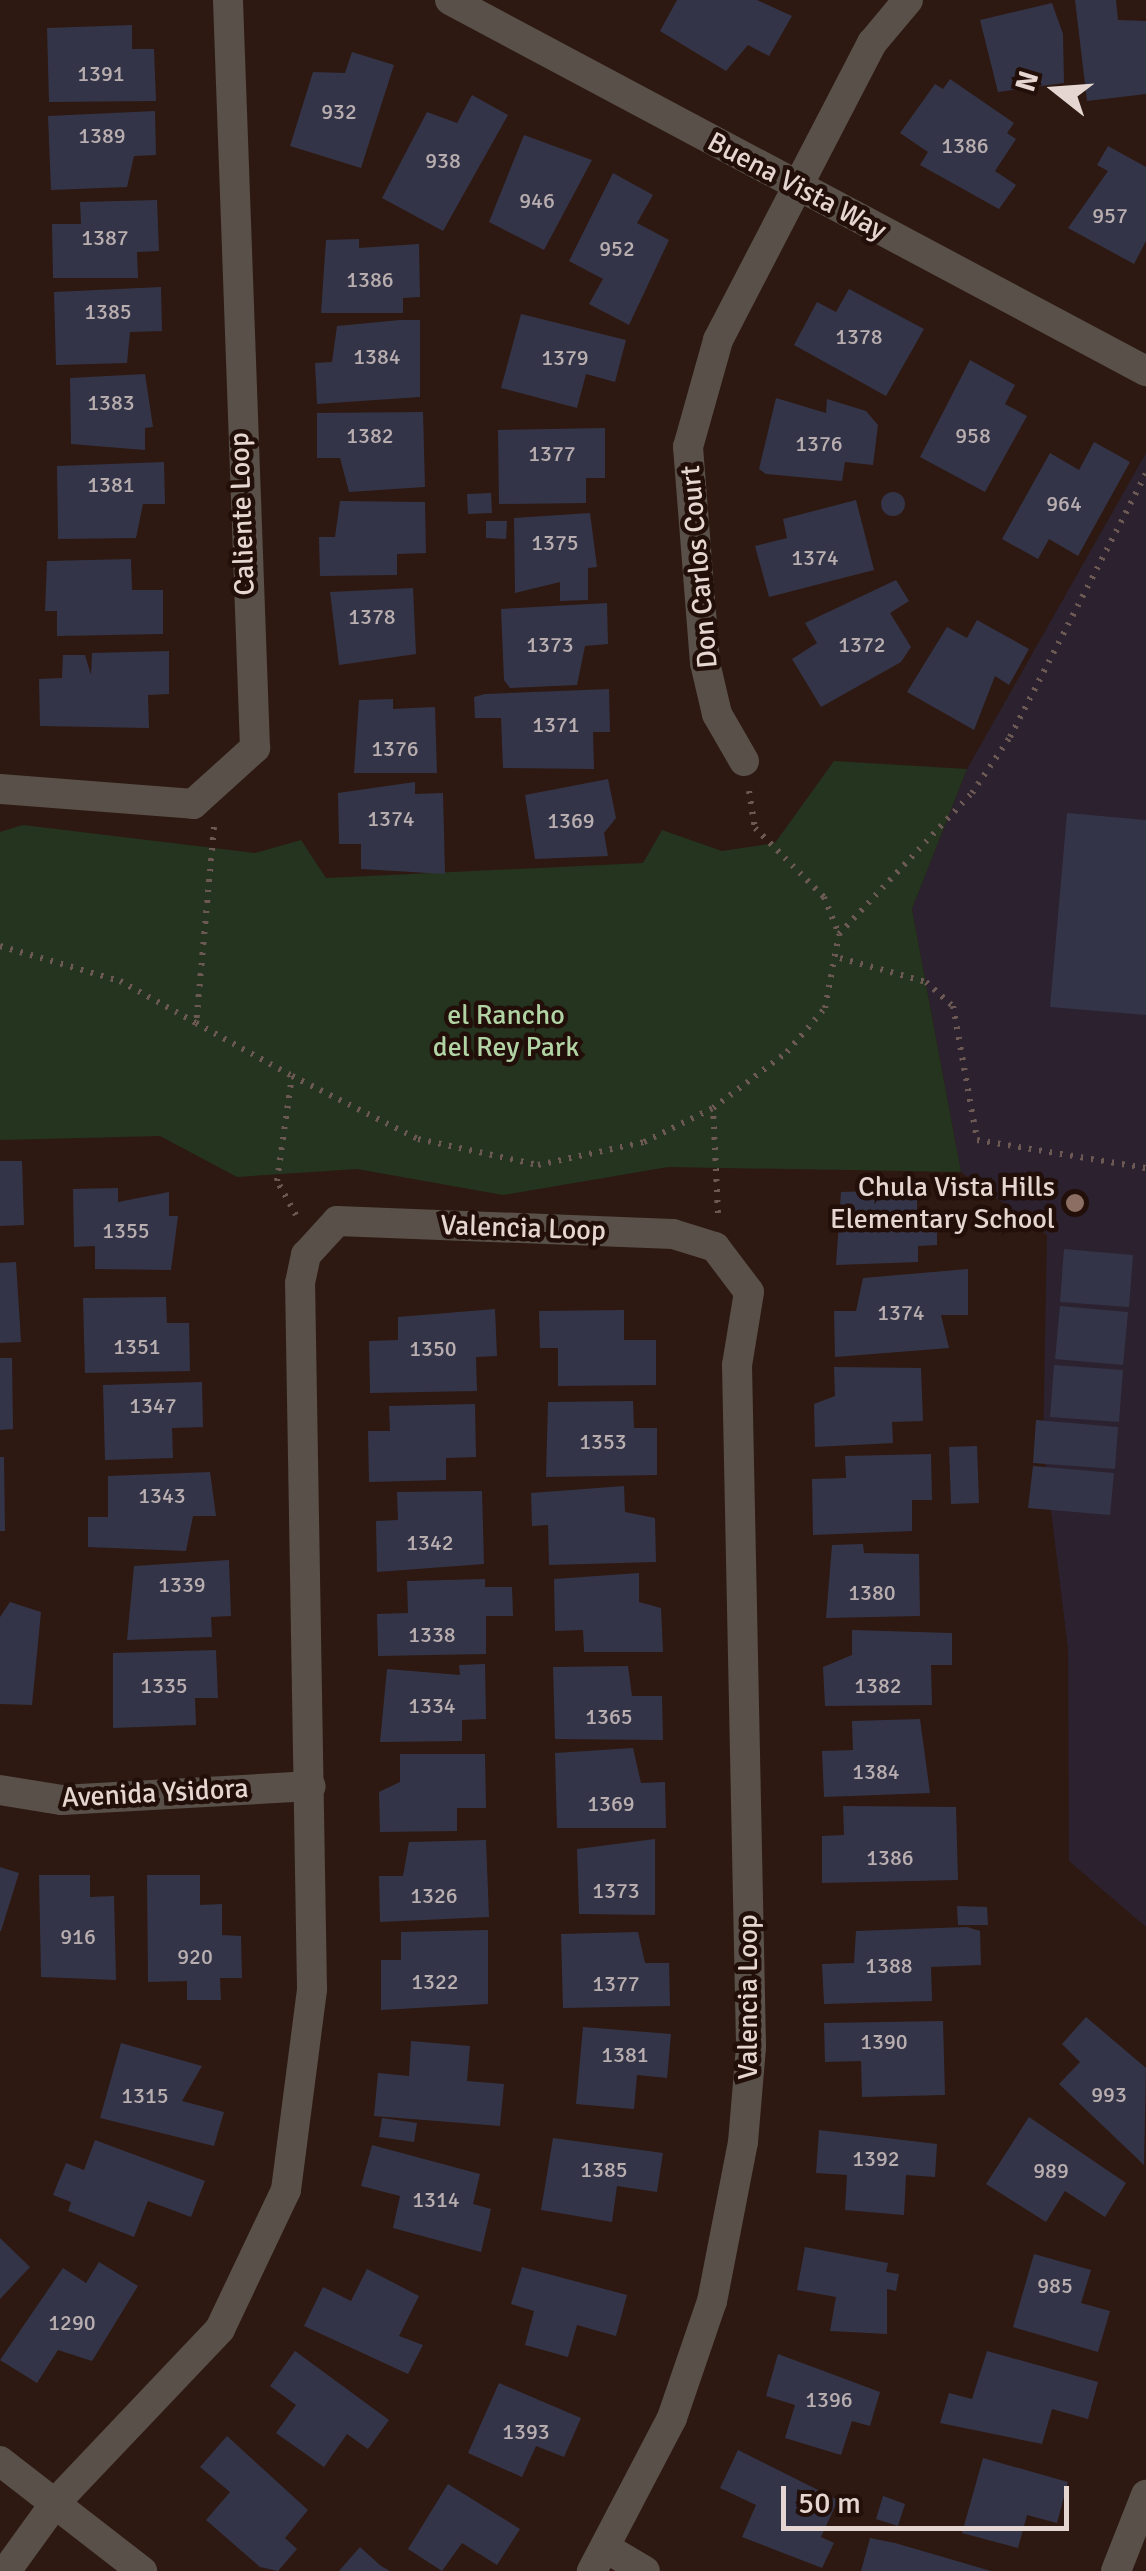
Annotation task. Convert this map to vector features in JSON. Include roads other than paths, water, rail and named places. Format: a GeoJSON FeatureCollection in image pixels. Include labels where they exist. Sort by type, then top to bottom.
{"type":"FeatureCollection","features":[{"type":"Feature","properties":{"kind":"street","name":"Caliente Loop"},"geometry":{"type":"LineString","coordinates":[[0,789],[193,804],[210,793],[255,748],[228,0]]}},
{"type":"Feature","properties":{"kind":"street","name":"Buena Vista Way"},"geometry":{"type":"LineString","coordinates":[[450,0],[1146,371]]}},
{"type":"Feature","properties":{"kind":"street","name":"Don Carlos Court"},"geometry":{"type":"LineString","coordinates":[[744,761],[718,714],[705,663],[688,447],[718,340],[872,44],[908,0]]}},
{"type":"Feature","properties":{"kind":"street","name":"Valencia Loop"},"geometry":{"type":"LineString","coordinates":[[311,1786],[300,1283],[314,1246],[337,1221],[673,1234],[715,1247],[740,1269],[752,1310],[737,1364],[751,2060],[712,2300],[672,2418],[599,2560]]}},
{"type":"Feature","properties":{"kind":"street","name":"Avenida Ysidora"},"geometry":{"type":"LineString","coordinates":[[0,1790],[62,1800],[311,1786]]}},
{"type":"Feature","properties":{"kind":"street"},"geometry":{"type":"LineString","coordinates":[[6,2571],[56,2502],[200,2355],[276,2218],[304,2087],[311,1786]]}},
{"type":"Feature","properties":{"kind":"street"},"geometry":{"type":"LineString","coordinates":[[0,2461],[142,2571]]}},
{"type":"Feature","properties":{"kind":"street"},"geometry":{"type":"LineString","coordinates":[[1116,2571],[1146,2495]]}},
{"type":"Feature","properties":{"kind":"street"},"geometry":{"type":"LineString","coordinates":[[599,2560],[645,2571]]}},
{"type":"Feature","properties":{"kind":"place","name":"Chula Vista Hills Elementary School"},"geometry":{"type":"Point","coordinates":[1075,1203]}},
{"type":"Feature","properties":{"kind":"park label","name":"el Rancho del Rey Park"},"geometry":{"type":"Point","coordinates":[506,1031]}}]}
